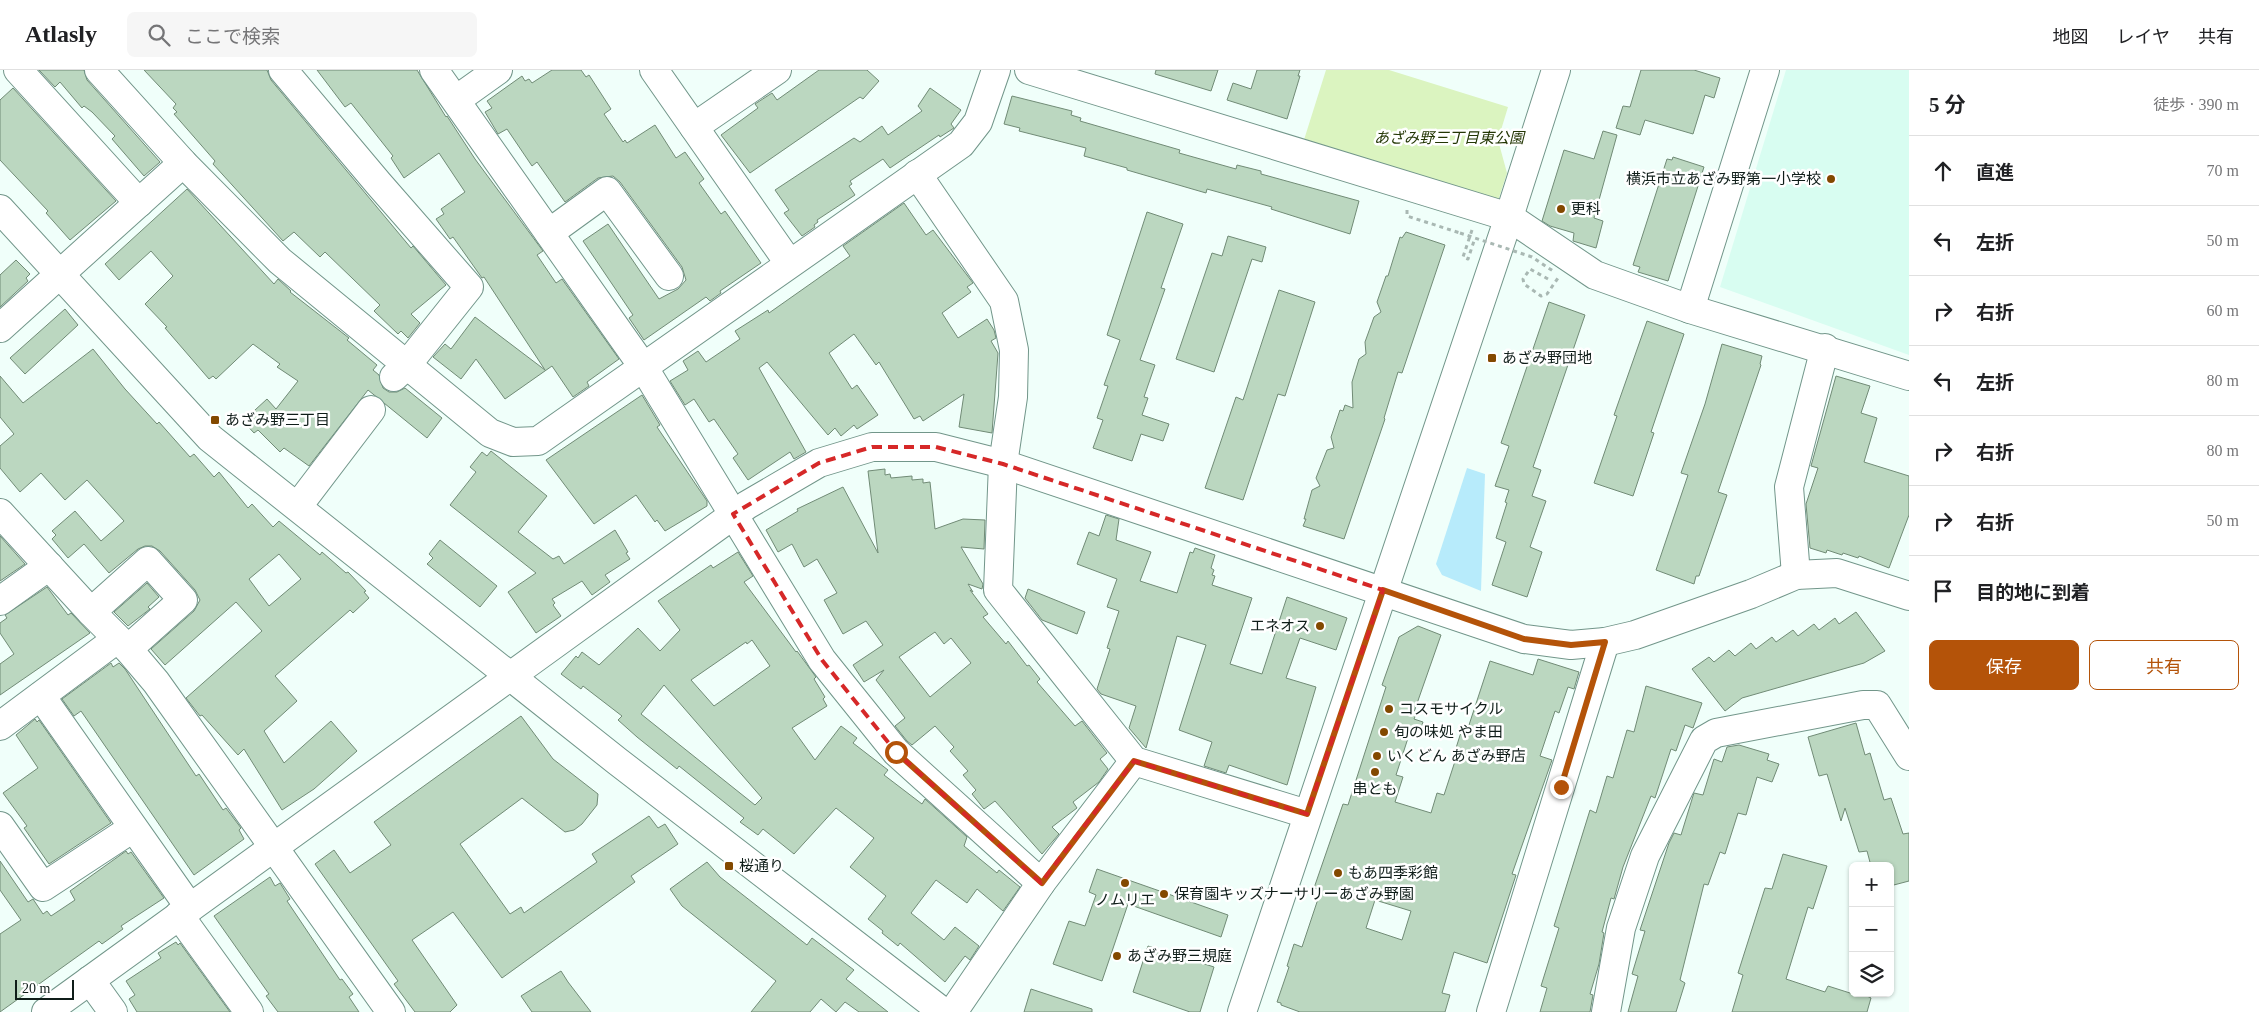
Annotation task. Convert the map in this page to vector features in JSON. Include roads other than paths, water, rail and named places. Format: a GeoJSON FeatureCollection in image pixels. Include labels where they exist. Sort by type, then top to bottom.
{"type":"FeatureCollection","features":[{"type":"Feature","properties":{"kind":"street"},"geometry":{"type":"LineString","coordinates":[[18,70],[139,203]]}},
{"type":"Feature","properties":{"kind":"street"},"geometry":{"type":"LineString","coordinates":[[99,70],[183,163],[280,261],[400,372],[490,433],[513,442],[538,440],[644,368],[789,263],[961,144],[978,122],[996,70]]}},
{"type":"Feature","properties":{"kind":"street"},"geometry":{"type":"LineString","coordinates":[[283,70],[378,184],[469,287],[400,372]]}},
{"type":"Feature","properties":{"kind":"street"},"geometry":{"type":"LineString","coordinates":[[434,70],[644,368],[822,660],[896,752],[1042,883]]}},
{"type":"Feature","properties":{"kind":"street"},"geometry":{"type":"LineString","coordinates":[[456,100],[498,70]]}},
{"type":"Feature","properties":{"kind":"street"},"geometry":{"type":"LineString","coordinates":[[654,70],[789,263]]}},
{"type":"Feature","properties":{"kind":"street"},"geometry":{"type":"LineString","coordinates":[[694,127],[776,70]]}},
{"type":"Feature","properties":{"kind":"street"},"geometry":{"type":"LineString","coordinates":[[1029,70],[1498,214],[1594,275],[1690,309],[1824,348],[1909,376]]}},
{"type":"Feature","properties":{"kind":"street"},"geometry":{"type":"LineString","coordinates":[[1242,1012],[1383,590],[1498,214],[1556,70]]}},
{"type":"Feature","properties":{"kind":"street"},"geometry":{"type":"LineString","coordinates":[[1690,309],[1765,70]]}},
{"type":"Feature","properties":{"kind":"street"},"geometry":{"type":"LineString","coordinates":[[0,328],[183,163]]}},
{"type":"Feature","properties":{"kind":"street"},"geometry":{"type":"LineString","coordinates":[[916,174],[1004,301],[1014,350],[1013,397],[1003,464],[998,590],[1134,761],[1307,814]]}},
{"type":"Feature","properties":{"kind":"street"},"geometry":{"type":"LineString","coordinates":[[549,233],[607,191],[669,276]]}},
{"type":"Feature","properties":{"kind":"street"},"geometry":{"type":"LineString","coordinates":[[0,209],[210,438],[617,761],[943,1012]]}},
{"type":"Feature","properties":{"kind":"street"},"geometry":{"type":"LineString","coordinates":[[1796,575],[1789,487],[1824,348]]}},
{"type":"Feature","properties":{"kind":"street"},"geometry":{"type":"LineString","coordinates":[[298,506],[371,410]]}},
{"type":"Feature","properties":{"kind":"street"},"geometry":{"type":"LineString","coordinates":[[46,1012],[733,514],[819,463],[872,447],[936,447],[1003,464],[1383,590],[1524,639],[1571,645],[1605,642],[1635,635],[1751,594],[1796,575],[1837,573],[1909,596]]}},
{"type":"Feature","properties":{"kind":"street"},"geometry":{"type":"LineString","coordinates":[[0,513],[123,644],[176,709],[272,847],[391,1012]]}},
{"type":"Feature","properties":{"kind":"street"},"geometry":{"type":"LineString","coordinates":[[0,726],[41,696],[123,644],[183,600],[148,561],[91,612]]}},
{"type":"Feature","properties":{"kind":"street"},"geometry":{"type":"LineString","coordinates":[[0,601],[49,566]]}},
{"type":"Feature","properties":{"kind":"street"},"geometry":{"type":"LineString","coordinates":[[1491,1012],[1605,642]]}},
{"type":"Feature","properties":{"kind":"street"},"geometry":{"type":"LineString","coordinates":[[41,696],[133,828],[249,1012]]}},
{"type":"Feature","properties":{"kind":"street"},"geometry":{"type":"LineString","coordinates":[[1606,1012],[1621,928],[1645,856],[1704,740],[1716,733],[1863,705],[1877,705],[1909,756]]}},
{"type":"Feature","properties":{"kind":"street"},"geometry":{"type":"LineString","coordinates":[[953,1012],[1042,883],[1134,761]]}},
{"type":"Feature","properties":{"kind":"street"},"geometry":{"type":"LineString","coordinates":[[0,826],[43,887],[133,828]]}},
{"type":"Feature","properties":{"kind":"street"},"geometry":{"type":"LineString","coordinates":[[90,980],[113,1012]]}},
{"type":"Feature","properties":{"kind":"water"},"geometry":{"type":"Polygon","coordinates":[[[1467,468],[1485,474],[1481,591],[1442,575],[1436,564],[1467,468]]]}},
{"type":"Feature","properties":{"kind":"place","name":"横浜市立あざみ野第一小学校"},"geometry":{"type":"Point","coordinates":[1831,179]}},
{"type":"Feature","properties":{"kind":"place","name":"更科"},"geometry":{"type":"Point","coordinates":[1561,209]}},
{"type":"Feature","properties":{"kind":"place","name":"あざみ野団地"},"geometry":{"type":"Point","coordinates":[1492,358]}},
{"type":"Feature","properties":{"kind":"place","name":"あざみ野三丁目"},"geometry":{"type":"Point","coordinates":[215,420]}},
{"type":"Feature","properties":{"kind":"place","name":"エネオス"},"geometry":{"type":"Point","coordinates":[1320,626]}},
{"type":"Feature","properties":{"kind":"place","name":"コスモサイクル"},"geometry":{"type":"Point","coordinates":[1389,709]}},
{"type":"Feature","properties":{"kind":"place","name":"旬の味処 やま田"},"geometry":{"type":"Point","coordinates":[1384,732]}},
{"type":"Feature","properties":{"kind":"place","name":"いくどん あざみ野店"},"geometry":{"type":"Point","coordinates":[1377,756]}},
{"type":"Feature","properties":{"kind":"place","name":"串とも"},"geometry":{"type":"Point","coordinates":[1375,772]}},
{"type":"Feature","properties":{"kind":"place","name":"桜通り"},"geometry":{"type":"Point","coordinates":[729,866]}},
{"type":"Feature","properties":{"kind":"place","name":"もあ四季彩館"},"geometry":{"type":"Point","coordinates":[1338,873]}},
{"type":"Feature","properties":{"kind":"place","name":"ノムリエ"},"geometry":{"type":"Point","coordinates":[1125,883]}},
{"type":"Feature","properties":{"kind":"place","name":"保育園キッズナーサリーあざみ野園"},"geometry":{"type":"Point","coordinates":[1164,894]}},
{"type":"Feature","properties":{"kind":"place","name":"あざみ野三規庭"},"geometry":{"type":"Point","coordinates":[1117,956]}},
{"type":"Feature","properties":{"kind":"park label","name":"あざみ野三丁目東公園"},"geometry":{"type":"Point","coordinates":[1449,138]}}]}
